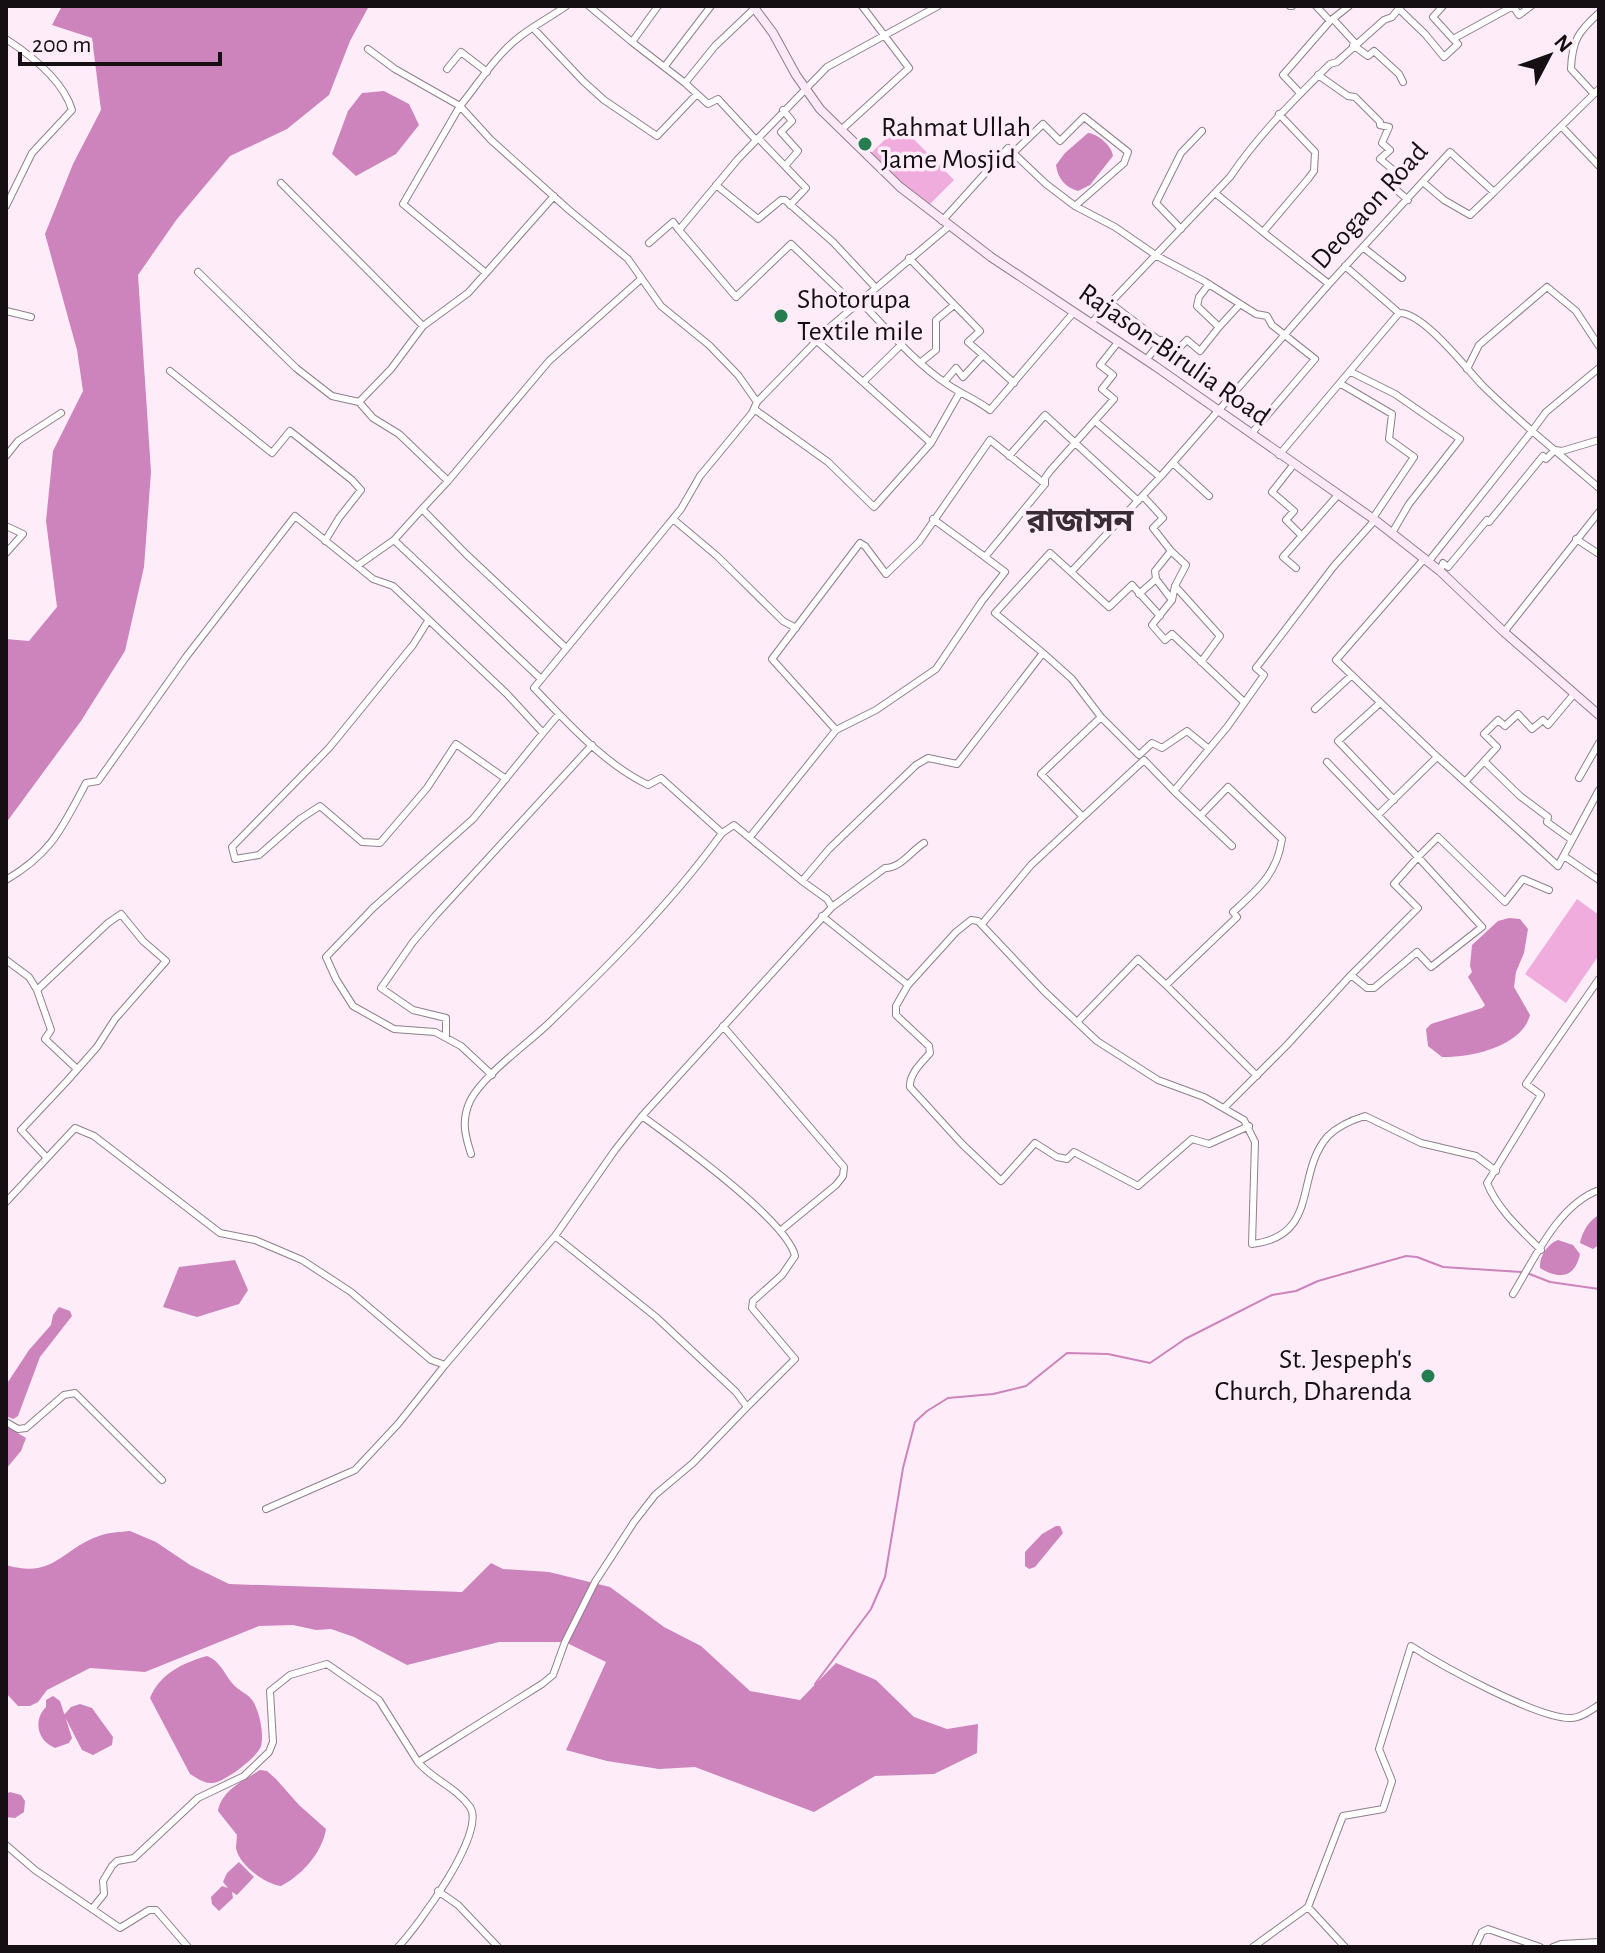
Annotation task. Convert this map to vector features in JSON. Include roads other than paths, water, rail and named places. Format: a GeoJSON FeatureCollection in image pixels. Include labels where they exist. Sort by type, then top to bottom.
{"type":"FeatureCollection","features":[{"type":"Feature","properties":{"kind":"street"},"geometry":{"type":"LineString","coordinates":[[486,273],[403,204],[460,106],[503,51],[566,6]]}},
{"type":"Feature","properties":{"kind":"street"},"geometry":{"type":"LineString","coordinates":[[589,6],[708,104],[718,99],[806,188],[790,205]]}},
{"type":"Feature","properties":{"kind":"street"},"geometry":{"type":"LineString","coordinates":[[632,42],[658,6]]}},
{"type":"Feature","properties":{"kind":"street"},"geometry":{"type":"LineString","coordinates":[[665,66],[711,6]]}},
{"type":"Feature","properties":{"kind":"street"},"geometry":{"type":"LineString","coordinates":[[841,130],[909,68],[862,6]]}},
{"type":"Feature","properties":{"kind":"street"},"geometry":{"type":"LineString","coordinates":[[679,230],[783,110],[827,67],[938,6]]}},
{"type":"Feature","properties":{"kind":"street"},"geometry":{"type":"LineString","coordinates":[[1316,6],[1368,56],[1374,51],[1399,74],[1403,82]]}},
{"type":"Feature","properties":{"kind":"street"},"geometry":{"type":"LineString","coordinates":[[1300,93],[1283,75],[1332,20],[1349,6]]}},
{"type":"Feature","properties":{"kind":"street"},"geometry":{"type":"LineString","coordinates":[[1091,323],[1215,193],[1279,114],[1318,75],[1384,20],[1400,8],[1444,57],[1458,44],[1433,17],[1443,6]]}},
{"type":"Feature","properties":{"kind":"street"},"geometry":{"type":"LineString","coordinates":[[1453,39],[1513,6],[1519,15],[1531,6]]}},
{"type":"Feature","properties":{"kind":"street"},"geometry":{"type":"LineString","coordinates":[[685,83],[715,46],[754,7]]}},
{"type":"Feature","properties":{"kind":"street","name":"Rajason-Birulia Road"},"geometry":{"type":"LineString","coordinates":[[754,7],[820,109],[900,187],[945,224],[1374,519],[1440,571],[1599,715]]}},
{"type":"Feature","properties":{"kind":"street"},"geometry":{"type":"LineString","coordinates":[[1424,183],[1444,200],[1470,215],[1562,127],[1597,91],[1571,69],[1571,57],[1578,33],[1599,13]]}},
{"type":"Feature","properties":{"kind":"street"},"geometry":{"type":"LineString","coordinates":[[534,29],[604,100],[657,136],[697,94]]}},
{"type":"Feature","properties":{"kind":"street"},"geometry":{"type":"LineString","coordinates":[[6,39],[37,63],[67,94],[72,110],[32,153],[6,206]]}},
{"type":"Feature","properties":{"kind":"street"},"geometry":{"type":"LineString","coordinates":[[368,49],[395,69],[460,106],[491,140],[628,259],[661,306],[709,345],[738,375],[755,406],[828,462],[874,507],[931,443],[960,392]]}},
{"type":"Feature","properties":{"kind":"street"},"geometry":{"type":"LineString","coordinates":[[447,69],[461,52],[487,72]]}},
{"type":"Feature","properties":{"kind":"street"},"geometry":{"type":"LineString","coordinates":[[1318,75],[1348,96],[1355,97],[1380,125],[1389,127],[1382,143],[1390,150],[1380,159],[1392,169],[1384,179],[1408,200]]}},
{"type":"Feature","properties":{"kind":"street"},"geometry":{"type":"LineString","coordinates":[[783,110],[792,121],[781,132],[798,151],[785,166]]}},
{"type":"Feature","properties":{"kind":"street"},"geometry":{"type":"LineString","coordinates":[[1263,232],[1314,171],[1315,152],[1279,114]]}},
{"type":"Feature","properties":{"kind":"street"},"geometry":{"type":"LineString","coordinates":[[1013,153],[1043,124],[1060,141],[1084,117],[1128,152],[1124,163],[1075,206]]}},
{"type":"Feature","properties":{"kind":"street"},"geometry":{"type":"LineString","coordinates":[[1562,127],[1599,166]]}},
{"type":"Feature","properties":{"kind":"street"},"geometry":{"type":"LineString","coordinates":[[1181,229],[1156,203],[1181,153],[1202,131]]}},
{"type":"Feature","properties":{"kind":"street"},"geometry":{"type":"LineString","coordinates":[[722,833],[661,778],[648,785],[633,778],[592,745],[534,688],[673,519],[723,445],[755,406],[817,341],[945,224],[1008,148],[1075,206],[1115,227],[1157,256],[1256,314],[1267,316],[1272,325],[1315,359],[1251,434]]}},
{"type":"Feature","properties":{"kind":"street","name":"Deogaon Road"},"geometry":{"type":"LineString","coordinates":[[1071,572],[1141,499],[1345,266],[1450,152],[1494,192]]}},
{"type":"Feature","properties":{"kind":"street"},"geometry":{"type":"LineString","coordinates":[[281,183],[423,326]]}},
{"type":"Feature","properties":{"kind":"street"},"geometry":{"type":"LineString","coordinates":[[716,185],[758,219],[785,200],[833,242],[875,287]]}},
{"type":"Feature","properties":{"kind":"street"},"geometry":{"type":"LineString","coordinates":[[1215,193],[1329,284]]}},
{"type":"Feature","properties":{"kind":"street"},"geometry":{"type":"LineString","coordinates":[[359,402],[391,369],[423,326],[468,293],[554,196]]}},
{"type":"Feature","properties":{"kind":"street"},"geometry":{"type":"LineString","coordinates":[[649,243],[673,222],[736,297],[791,244],[944,382],[990,410],[1074,312]]}},
{"type":"Feature","properties":{"kind":"street"},"geometry":{"type":"LineString","coordinates":[[1364,248],[1402,278]]}},
{"type":"Feature","properties":{"kind":"street"},"geometry":{"type":"LineString","coordinates":[[909,258],[980,331],[968,342],[1014,383]]}},
{"type":"Feature","properties":{"kind":"street"},"geometry":{"type":"LineString","coordinates":[[1345,266],[1399,313]]}},
{"type":"Feature","properties":{"kind":"street"},"geometry":{"type":"LineString","coordinates":[[198,272],[296,368],[332,396],[359,402],[373,418],[399,434],[448,481]]}},
{"type":"Feature","properties":{"kind":"street"},"geometry":{"type":"LineString","coordinates":[[357,566],[394,540],[549,361],[641,279]]}},
{"type":"Feature","properties":{"kind":"street"},"geometry":{"type":"LineString","coordinates":[[1209,284],[1199,297],[1197,306],[1219,327]]}},
{"type":"Feature","properties":{"kind":"street"},"geometry":{"type":"LineString","coordinates":[[1467,369],[1479,345],[1547,287],[1576,311],[1599,346]]}},
{"type":"Feature","properties":{"kind":"street"},"geometry":{"type":"LineString","coordinates":[[1110,303],[1176,351],[1187,340],[1200,351],[1240,304]]}},
{"type":"Feature","properties":{"kind":"street"},"geometry":{"type":"LineString","coordinates":[[921,362],[936,350],[936,320],[954,305]]}},
{"type":"Feature","properties":{"kind":"street"},"geometry":{"type":"LineString","coordinates":[[6,311],[31,317]]}},
{"type":"Feature","properties":{"kind":"street"},"geometry":{"type":"LineString","coordinates":[[1279,455],[1399,313],[1406,312],[1428,328],[1532,431],[1599,488]]}},
{"type":"Feature","properties":{"kind":"street"},"geometry":{"type":"LineString","coordinates":[[817,341],[931,443]]}},
{"type":"Feature","properties":{"kind":"street"},"geometry":{"type":"LineString","coordinates":[[985,557],[1045,484],[1050,471],[1114,399],[1102,389],[1113,375],[1100,365],[1119,341]]}},
{"type":"Feature","properties":{"kind":"street"},"geometry":{"type":"LineString","coordinates":[[1146,360],[1161,342]]}},
{"type":"Feature","properties":{"kind":"street"},"geometry":{"type":"LineString","coordinates":[[863,382],[902,344]]}},
{"type":"Feature","properties":{"kind":"street"},"geometry":{"type":"LineString","coordinates":[[944,382],[956,368],[963,377],[983,355]]}},
{"type":"Feature","properties":{"kind":"street"},"geometry":{"type":"LineString","coordinates":[[1599,368],[1546,412],[1427,560],[1336,660],[1437,757],[1558,866],[1599,790]]}},
{"type":"Feature","properties":{"kind":"street"},"geometry":{"type":"LineString","coordinates":[[170,371],[272,453],[290,431],[352,480],[361,490],[325,541]]}},
{"type":"Feature","properties":{"kind":"street"},"geometry":{"type":"LineString","coordinates":[[1351,372],[1395,394],[1460,439],[1409,504],[1392,533]]}},
{"type":"Feature","properties":{"kind":"street"},"geometry":{"type":"LineString","coordinates":[[1174,791],[1264,675],[1256,668],[1374,519],[1414,457],[1389,439],[1392,414],[1341,384]]}},
{"type":"Feature","properties":{"kind":"street"},"geometry":{"type":"LineString","coordinates":[[6,456],[18,441],[61,413]]}},
{"type":"Feature","properties":{"kind":"street"},"geometry":{"type":"LineString","coordinates":[[1009,456],[1045,415],[1163,518],[1153,528],[1186,565],[1175,586],[1172,600],[1152,625],[1165,640],[1172,634],[1244,702]]}},
{"type":"Feature","properties":{"kind":"street"},"geometry":{"type":"LineString","coordinates":[[1095,421],[1160,477]]}},
{"type":"Feature","properties":{"kind":"street"},"geometry":{"type":"LineString","coordinates":[[836,730],[772,659],[860,543],[882,571],[888,573],[919,542],[990,440],[1045,484]]}},
{"type":"Feature","properties":{"kind":"street"},"geometry":{"type":"LineString","coordinates":[[1555,450],[1562,451],[1599,440]]}},
{"type":"Feature","properties":{"kind":"street"},"geometry":{"type":"LineString","coordinates":[[1440,571],[1443,563],[1448,567],[1487,520],[1489,522],[1543,456],[1546,459],[1555,450]]}},
{"type":"Feature","properties":{"kind":"street"},"geometry":{"type":"LineString","coordinates":[[1173,463],[1209,496]]}},
{"type":"Feature","properties":{"kind":"street"},"geometry":{"type":"LineString","coordinates":[[1294,464],[1272,492],[1294,511],[1286,520],[1302,536]]}},
{"type":"Feature","properties":{"kind":"street"},"geometry":{"type":"LineString","coordinates":[[1296,568],[1283,557],[1338,495]]}},
{"type":"Feature","properties":{"kind":"street"},"geometry":{"type":"LineString","coordinates":[[422,509],[566,648]]}},
{"type":"Feature","properties":{"kind":"street"},"geometry":{"type":"LineString","coordinates":[[1504,632],[1599,512]]}},
{"type":"Feature","properties":{"kind":"street"},"geometry":{"type":"LineString","coordinates":[[6,880],[24,870],[51,846],[86,783],[98,781],[186,657],[295,516],[373,579],[393,586],[507,694],[543,733]]}},
{"type":"Feature","properties":{"kind":"street"},"geometry":{"type":"LineString","coordinates":[[673,519],[726,564],[783,621],[796,628]]}},
{"type":"Feature","properties":{"kind":"street"},"geometry":{"type":"LineString","coordinates":[[750,837],[836,730],[876,710],[936,669],[1005,572],[933,519]]}},
{"type":"Feature","properties":{"kind":"street"},"geometry":{"type":"LineString","coordinates":[[6,526],[23,534],[6,553]]}},
{"type":"Feature","properties":{"kind":"street"},"geometry":{"type":"LineString","coordinates":[[1576,539],[1599,554]]}},
{"type":"Feature","properties":{"kind":"street"},"geometry":{"type":"LineString","coordinates":[[394,540],[541,679]]}},
{"type":"Feature","properties":{"kind":"street"},"geometry":{"type":"LineString","coordinates":[[1171,551],[1155,571],[1156,579],[1172,600]]}},
{"type":"Feature","properties":{"kind":"street"},"geometry":{"type":"LineString","coordinates":[[995,613],[1050,553],[1109,607],[1132,585],[1160,616]]}},
{"type":"Feature","properties":{"kind":"street"},"geometry":{"type":"LineString","coordinates":[[1139,594],[1156,579]]}},
{"type":"Feature","properties":{"kind":"street"},"geometry":{"type":"LineString","coordinates":[[1175,586],[1220,636],[1201,662]]}},
{"type":"Feature","properties":{"kind":"street"},"geometry":{"type":"LineString","coordinates":[[982,601],[1072,679],[1101,717],[1232,846]]}},
{"type":"Feature","properties":{"kind":"street"},"geometry":{"type":"LineString","coordinates":[[428,621],[413,645],[329,748],[232,847],[235,859],[259,855],[320,806],[362,842],[380,843],[427,788],[456,744],[506,779]]}},
{"type":"Feature","properties":{"kind":"street"},"geometry":{"type":"LineString","coordinates":[[802,881],[840,838],[916,765],[928,758],[957,764],[1043,653]]}},
{"type":"Feature","properties":{"kind":"street"},"geometry":{"type":"LineString","coordinates":[[1315,709],[1352,675]]}},
{"type":"Feature","properties":{"kind":"street"},"geometry":{"type":"LineString","coordinates":[[1465,782],[1497,747],[1484,734],[1498,720],[1505,726],[1518,714],[1532,729],[1543,720],[1548,725],[1574,694]]}},
{"type":"Feature","properties":{"kind":"street"},"geometry":{"type":"LineString","coordinates":[[1380,703],[1338,741],[1394,800]]}},
{"type":"Feature","properties":{"kind":"street"},"geometry":{"type":"LineString","coordinates":[[492,1075],[461,1046],[446,1037],[435,1032],[394,1029],[353,1006],[326,957],[373,908],[473,819],[559,714]]}},
{"type":"Feature","properties":{"kind":"street"},"geometry":{"type":"LineString","coordinates":[[1082,816],[1041,774],[1101,717]]}},
{"type":"Feature","properties":{"kind":"street"},"geometry":{"type":"LineString","coordinates":[[982,924],[1031,865],[1141,758],[1152,743],[1162,748],[1187,731],[1209,749]]}},
{"type":"Feature","properties":{"kind":"street"},"geometry":{"type":"LineString","coordinates":[[1579,778],[1599,743]]}},
{"type":"Feature","properties":{"kind":"street"},"geometry":{"type":"LineString","coordinates":[[446,1037],[446,1018],[413,1010],[381,988],[435,916],[592,745]]}},
{"type":"Feature","properties":{"kind":"street"},"geometry":{"type":"LineString","coordinates":[[1591,755],[1599,759]]}},
{"type":"Feature","properties":{"kind":"street"},"geometry":{"type":"LineString","coordinates":[[1378,815],[1437,757]]}},
{"type":"Feature","properties":{"kind":"street"},"geometry":{"type":"LineString","coordinates":[[1484,761],[1520,796],[1548,817],[1547,822],[1572,840]]}},
{"type":"Feature","properties":{"kind":"street"},"geometry":{"type":"LineString","coordinates":[[1327,762],[1482,927],[1431,967],[1417,952],[1374,988],[1367,988],[1351,975]]}},
{"type":"Feature","properties":{"kind":"street"},"geometry":{"type":"LineString","coordinates":[[1166,985],[1237,917],[1233,912],[1261,885],[1279,859],[1282,839],[1228,787],[1201,815]]}},
{"type":"Feature","properties":{"kind":"street"},"geometry":{"type":"LineString","coordinates":[[471,1154],[463,1125],[470,1099],[670,899],[722,833],[734,825],[827,899],[832,907]]}},
{"type":"Feature","properties":{"kind":"street"},"geometry":{"type":"LineString","coordinates":[[1225,1107],[1418,908],[1394,884],[1438,837],[1505,902],[1523,879],[1549,890]]}},
{"type":"Feature","properties":{"kind":"street"},"geometry":{"type":"LineString","coordinates":[[266,1509],[355,1470],[398,1424],[555,1236],[642,1116],[822,916],[924,843]]}},
{"type":"Feature","properties":{"kind":"street"},"geometry":{"type":"LineString","coordinates":[[1564,856],[1599,880]]}},
{"type":"Feature","properties":{"kind":"street"},"geometry":{"type":"LineString","coordinates":[[37,990],[121,914],[143,941],[166,961],[115,1019],[77,1069],[21,1130],[47,1158]]}},
{"type":"Feature","properties":{"kind":"street"},"geometry":{"type":"LineString","coordinates":[[822,916],[908,985]]}},
{"type":"Feature","properties":{"kind":"street"},"geometry":{"type":"LineString","coordinates":[[1249,1126],[1209,1144],[1192,1139],[1138,1186],[1074,1152],[1067,1159],[1057,1157],[1035,1143],[1001,1181],[910,1087],[913,1074],[930,1053],[929,1046],[896,1015],[896,1006],[908,985],[956,932],[971,920],[982,924],[1097,1041],[1158,1080],[1225,1107],[1249,1126],[1255,1142],[1252,1244],[1265,1243],[1287,1230],[1300,1216],[1316,1155],[1323,1142],[1339,1127],[1365,1116],[1421,1143],[1476,1156],[1496,1171]]}},
{"type":"Feature","properties":{"kind":"street"},"geometry":{"type":"LineString","coordinates":[[1077,1022],[1138,959],[1257,1076]]}},
{"type":"Feature","properties":{"kind":"street"},"geometry":{"type":"LineString","coordinates":[[6,960],[29,977],[37,990],[51,1030],[45,1039],[77,1069]]}},
{"type":"Feature","properties":{"kind":"street"},"geometry":{"type":"LineString","coordinates":[[1541,1250],[1493,1196],[1487,1183],[1541,1095],[1526,1084],[1599,979]]}},
{"type":"Feature","properties":{"kind":"street"},"geometry":{"type":"LineString","coordinates":[[723,1026],[844,1167],[843,1176],[836,1185],[780,1231]]}},
{"type":"Feature","properties":{"kind":"street"},"geometry":{"type":"LineString","coordinates":[[418,1762],[553,1675],[595,1582],[634,1522],[655,1495],[693,1463],[795,1359],[752,1308],[753,1301],[782,1275],[795,1256],[791,1243],[705,1162],[642,1116]]}},
{"type":"Feature","properties":{"kind":"street"},"geometry":{"type":"LineString","coordinates":[[7,1199],[75,1128],[94,1136],[220,1233],[255,1240],[302,1260],[351,1292],[431,1360],[445,1365]]}},
{"type":"Feature","properties":{"kind":"street"},"geometry":{"type":"LineString","coordinates":[[1513,1294],[1562,1218],[1585,1195],[1599,1190]]}},
{"type":"Feature","properties":{"kind":"street"},"geometry":{"type":"LineString","coordinates":[[555,1236],[656,1317],[736,1392],[747,1407]]}},
{"type":"Feature","properties":{"kind":"street"},"geometry":{"type":"LineString","coordinates":[[6,1422],[18,1429],[26,1428],[64,1395],[75,1393],[162,1480]]}},
{"type":"Feature","properties":{"kind":"street"},"geometry":{"type":"LineString","coordinates":[[1253,1947],[1308,1907],[1343,1816],[1383,1809],[1392,1781],[1379,1749],[1411,1646],[1445,1668],[1555,1717],[1576,1719],[1599,1705]]}},
{"type":"Feature","properties":{"kind":"street"},"geometry":{"type":"LineString","coordinates":[[92,1909],[104,1894],[103,1881],[117,1861],[134,1858],[198,1798],[244,1776],[269,1752],[273,1742],[270,1691],[290,1675],[327,1664],[379,1700],[426,1772],[453,1789],[471,1808],[474,1816],[463,1853],[398,1947]]}},
{"type":"Feature","properties":{"kind":"street"},"geometry":{"type":"LineString","coordinates":[[6,1845],[35,1870],[122,1929],[149,1910],[156,1910],[188,1947]]}},
{"type":"Feature","properties":{"kind":"street"},"geometry":{"type":"LineString","coordinates":[[438,1891],[458,1905],[498,1947]]}},
{"type":"Feature","properties":{"kind":"street"},"geometry":{"type":"LineString","coordinates":[[1308,1907],[1345,1947]]}},
{"type":"Feature","properties":{"kind":"street"},"geometry":{"type":"LineString","coordinates":[[1475,1947],[1482,1932],[1488,1929],[1540,1947]]}},
{"type":"Feature","properties":{"kind":"street"},"geometry":{"type":"LineString","coordinates":[[1553,1947],[1599,1942]]}},
{"type":"Feature","properties":{"kind":"waterway"},"geometry":{"type":"LineString","coordinates":[[815,1684],[871,1609],[885,1577],[903,1468],[915,1422],[948,1398],[993,1394],[1026,1386],[1067,1353],[1108,1354],[1150,1363],[1185,1339],[1272,1295],[1296,1291],[1318,1281],[1406,1256],[1443,1267],[1521,1272]]}},
{"type":"Feature","properties":{"kind":"waterway"},"geometry":{"type":"LineString","coordinates":[[1527,1273],[1550,1282],[1599,1289]]}},
{"type":"Feature","properties":{"kind":"place","name":"Rahmat Ullah Jame Mosjid"},"geometry":{"type":"Point","coordinates":[865,144]}},
{"type":"Feature","properties":{"kind":"place","name":"Shotorupa Textile mile"},"geometry":{"type":"Point","coordinates":[781,316]}},
{"type":"Feature","properties":{"kind":"place","name":"St. Jespeph's Church, Dharenda"},"geometry":{"type":"Point","coordinates":[1428,1376]}},
{"type":"Feature","properties":{"kind":"district","name":"রাজাসন"},"geometry":{"type":"Point","coordinates":[1080,521]}}]}
